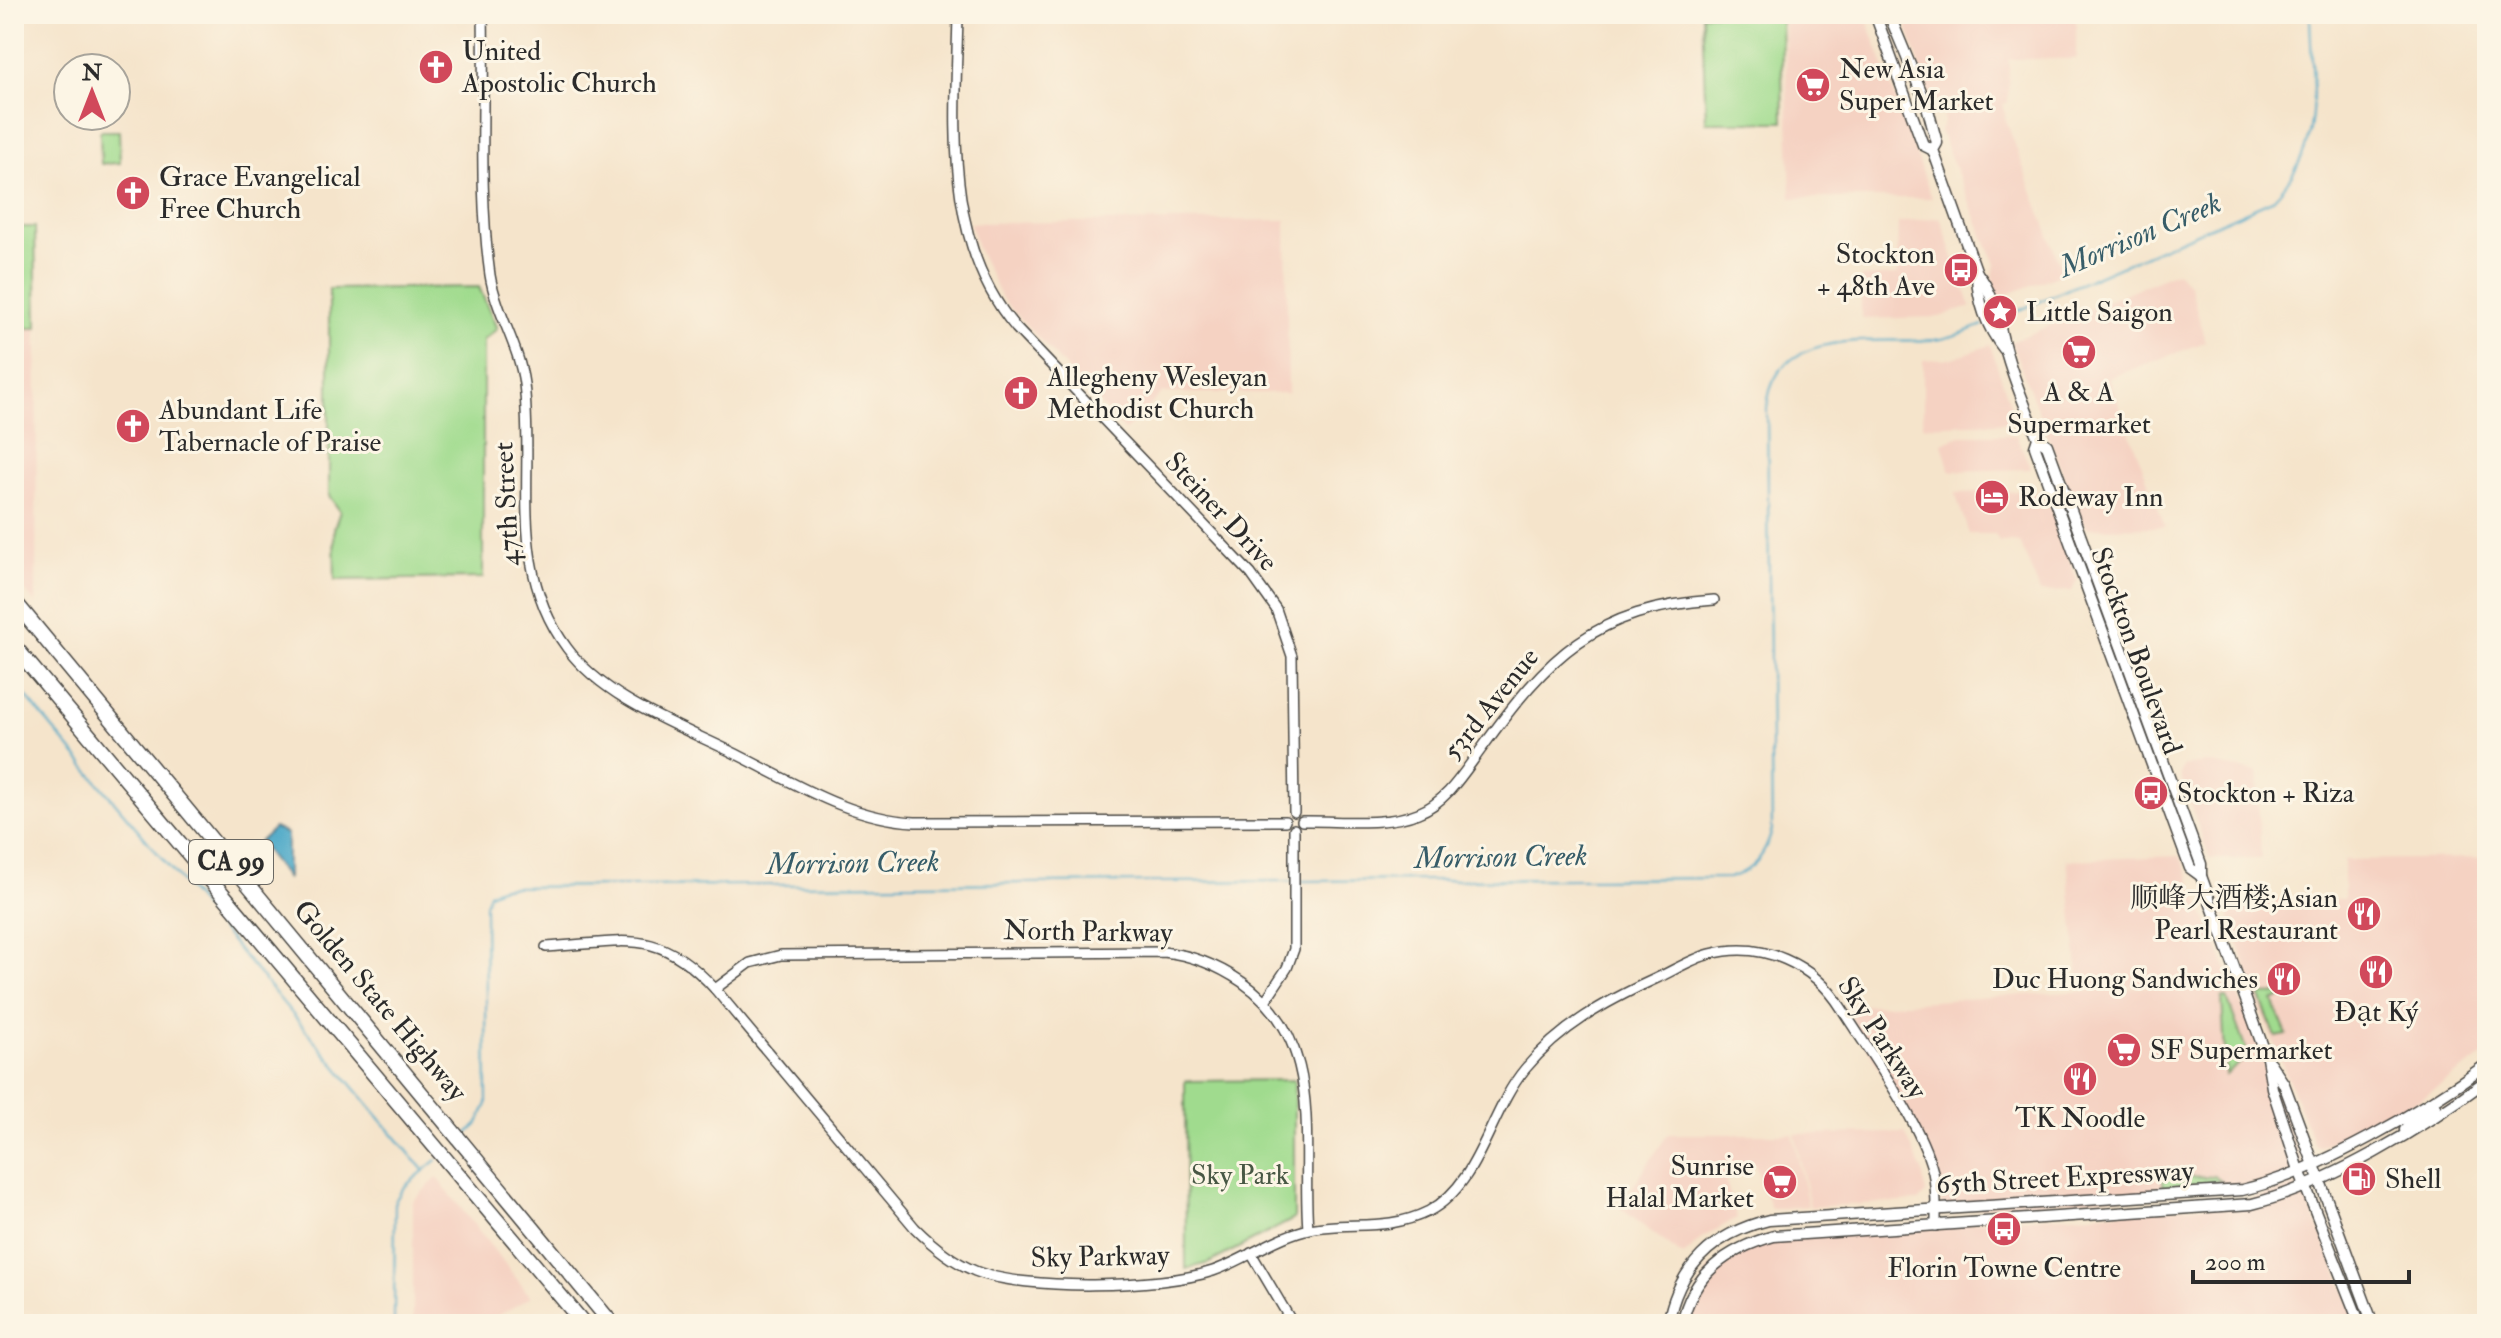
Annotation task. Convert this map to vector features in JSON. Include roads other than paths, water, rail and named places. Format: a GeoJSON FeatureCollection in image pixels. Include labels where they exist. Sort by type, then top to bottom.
{"type":"FeatureCollection","features":[{"type":"Feature","properties":{"kind":"highway","name":"Golden State Highway"},"geometry":{"type":"LineString","coordinates":[[14,601],[612,1324]]}},
{"type":"Feature","properties":{"kind":"highway","name":"Golden State Highway"},"geometry":{"type":"LineString","coordinates":[[14,646],[583,1323]]}},
{"type":"Feature","properties":{"kind":"main road","name":"Stockton Boulevard"},"geometry":{"type":"LineString","coordinates":[[1875,14],[1923,145],[1933,150],[1977,273],[1977,291],[1990,310],[2038,438],[2047,445],[2201,864],[2201,876],[2267,1058],[2272,1088],[2299,1170],[2308,1185],[2360,1324]]}},
{"type":"Feature","properties":{"kind":"main road","name":"Stockton Boulevard"},"geometry":{"type":"LineString","coordinates":[[1889,14],[1929,113],[1937,143],[1933,150]]}},
{"type":"Feature","properties":{"kind":"main road"},"geometry":{"type":"LineString","coordinates":[[1897,14],[1909,50],[1908,59]]}},
{"type":"Feature","properties":{"kind":"main road","name":"Stockton Boulevard"},"geometry":{"type":"LineString","coordinates":[[2038,438],[2035,447],[2088,596],[2190,868],[2201,876]]}},
{"type":"Feature","properties":{"kind":"main road"},"geometry":{"type":"LineString","coordinates":[[2088,596],[2100,590]]}},
{"type":"Feature","properties":{"kind":"main road"},"geometry":{"type":"LineString","coordinates":[[2132,712],[2141,718],[2156,760],[2163,767]]}},
{"type":"Feature","properties":{"kind":"main road","name":"Stockton Boulevard"},"geometry":{"type":"LineString","coordinates":[[2267,1058],[2284,1084],[2373,1324]]}},
{"type":"Feature","properties":{"kind":"main road","name":"65th Street Expressway"},"geometry":{"type":"LineString","coordinates":[[1668,1324],[1677,1290],[1689,1268],[1714,1243],[1743,1227],[1769,1220],[2192,1195],[2266,1184],[2314,1164],[2487,1064]]}},
{"type":"Feature","properties":{"kind":"main road"},"geometry":{"type":"LineString","coordinates":[[2401,1135],[2413,1119],[2456,1093],[2467,1078]]}},
{"type":"Feature","properties":{"kind":"main road","name":"65th Street Expressway"},"geometry":{"type":"LineString","coordinates":[[1682,1324],[1689,1299],[1709,1269],[1746,1244],[1774,1236],[2252,1204],[2320,1180],[2401,1135],[2487,1080]]}},
{"type":"Feature","properties":{"kind":"main road"},"geometry":{"type":"LineString","coordinates":[[2137,1213],[2137,1205],[2141,1203],[2177,1201],[2192,1195]]}},
{"type":"Feature","properties":{"kind":"main road"},"geometry":{"type":"LineString","coordinates":[[2073,1217],[2087,1208],[2122,1205],[2125,1200]]}},
{"type":"Feature","properties":{"kind":"street","name":"47th Street"},"geometry":{"type":"LineString","coordinates":[[483,14],[486,248],[495,297],[518,355],[524,384],[526,543],[541,604],[577,661],[609,687],[783,778],[862,813],[915,822],[1285,821]]}},
{"type":"Feature","properties":{"kind":"street","name":"Steiner Drive"},"geometry":{"type":"LineString","coordinates":[[958,14],[958,171],[962,215],[976,264],[995,302],[1012,324],[1251,574],[1276,609],[1292,656],[1294,812]]}},
{"type":"Feature","properties":{"kind":"street","name":"53rd Avenue"},"geometry":{"type":"LineString","coordinates":[[1302,821],[1392,820],[1425,810],[1453,788],[1527,688],[1566,649],[1608,624],[1636,612],[1673,603],[1714,600]]}},
{"type":"Feature","properties":{"kind":"street"},"geometry":{"type":"LineString","coordinates":[[1265,1001],[1287,968],[1294,949],[1294,829],[1302,821],[1294,812],[1285,821],[1294,829]]}},
{"type":"Feature","properties":{"kind":"street","name":"Sky Parkway"},"geometry":{"type":"LineString","coordinates":[[546,947],[651,942],[683,957],[715,989],[915,1228],[937,1250],[964,1266],[1025,1281],[1138,1283],[1196,1276],[1308,1229],[1380,1226],[1430,1210],[1457,1188],[1470,1172],[1497,1110],[1517,1079],[1571,1024],[1612,999],[1701,957],[1739,950],[1763,952],[1803,968],[1839,1004],[1921,1140],[1934,1174],[1936,1226]]}},
{"type":"Feature","properties":{"kind":"street","name":"North Parkway"},"geometry":{"type":"LineString","coordinates":[[715,989],[744,966],[773,956],[1163,952],[1201,959],[1236,978],[1265,1001],[1291,1039],[1305,1084],[1308,1229]]}},
{"type":"Feature","properties":{"kind":"street"},"geometry":{"type":"LineString","coordinates":[[1251,1253],[1293,1324]]}},
{"type":"Feature","properties":{"kind":"water"},"geometry":{"type":"Polygon","coordinates":[[[274,828],[287,834],[287,879],[259,842],[274,828]]]}},
{"type":"Feature","properties":{"kind":"waterway","name":"Morrison Creek"},"geometry":{"type":"LineString","coordinates":[[2004,317],[2272,200],[2301,158],[2308,136],[2313,90],[2310,14]]}},
{"type":"Feature","properties":{"kind":"waterway","name":"Morrison Creek"},"geometry":{"type":"LineString","coordinates":[[1298,881],[1729,878],[1752,866],[1766,847],[1772,830],[1767,409],[1773,382],[1787,363],[1807,351],[1831,344],[1935,340],[1983,325]]}},
{"type":"Feature","properties":{"kind":"waterway"},"geometry":{"type":"LineString","coordinates":[[14,682],[424,1171]]}},
{"type":"Feature","properties":{"kind":"waterway","name":"Morrison Creek"},"geometry":{"type":"LineString","coordinates":[[466,1135],[477,1125],[487,1104],[485,904],[489,893],[502,887],[1291,881]]}},
{"type":"Feature","properties":{"kind":"waterway","name":"Morrison Creek"},"geometry":{"type":"LineString","coordinates":[[394,1324],[395,1201],[404,1187],[437,1160]]}},
{"type":"Feature","properties":{"kind":"place","name":"United Apostolic Church"},"geometry":{"type":"Point","coordinates":[436,67]}},
{"type":"Feature","properties":{"kind":"place","name":"New Asia Super Market"},"geometry":{"type":"Point","coordinates":[1813,85]}},
{"type":"Feature","properties":{"kind":"place","name":"Grace Evangelical Free Church"},"geometry":{"type":"Point","coordinates":[133,193]}},
{"type":"Feature","properties":{"kind":"place","name":"Stockton + 48th Ave"},"geometry":{"type":"Point","coordinates":[1961,270]}},
{"type":"Feature","properties":{"kind":"place","name":"Little Saigon"},"geometry":{"type":"Point","coordinates":[2000,312]}},
{"type":"Feature","properties":{"kind":"place","name":"A & A Supermarket"},"geometry":{"type":"Point","coordinates":[2079,352]}},
{"type":"Feature","properties":{"kind":"place","name":"Allegheny Wesleyan Methodist Church"},"geometry":{"type":"Point","coordinates":[1021,393]}},
{"type":"Feature","properties":{"kind":"place","name":"Abundant Life Tabernacle of Praise"},"geometry":{"type":"Point","coordinates":[133,426]}},
{"type":"Feature","properties":{"kind":"place","name":"Rodeway Inn"},"geometry":{"type":"Point","coordinates":[1992,497]}},
{"type":"Feature","properties":{"kind":"place","name":"Stockton + Riza"},"geometry":{"type":"Point","coordinates":[2151,793]}},
{"type":"Feature","properties":{"kind":"place","name":"顺峰大酒楼;Asian Pearl Restaurant"},"geometry":{"type":"Point","coordinates":[2364,914]}},
{"type":"Feature","properties":{"kind":"place","name":"Đạt Ký"},"geometry":{"type":"Point","coordinates":[2376,972]}},
{"type":"Feature","properties":{"kind":"place","name":"Duc Huong Sandwiches"},"geometry":{"type":"Point","coordinates":[2284,979]}},
{"type":"Feature","properties":{"kind":"place","name":"SF Supermarket"},"geometry":{"type":"Point","coordinates":[2124,1050]}},
{"type":"Feature","properties":{"kind":"place","name":"TK Noodle"},"geometry":{"type":"Point","coordinates":[2080,1079]}},
{"type":"Feature","properties":{"kind":"place","name":"Shell"},"geometry":{"type":"Point","coordinates":[2359,1179]}},
{"type":"Feature","properties":{"kind":"place","name":"Sunrise Halal Market"},"geometry":{"type":"Point","coordinates":[1780,1182]}},
{"type":"Feature","properties":{"kind":"place","name":"Florin Towne Centre"},"geometry":{"type":"Point","coordinates":[2004,1229]}},
{"type":"Feature","properties":{"kind":"park label","name":"Sky Park"},"geometry":{"type":"Point","coordinates":[1240,1175]}}]}
